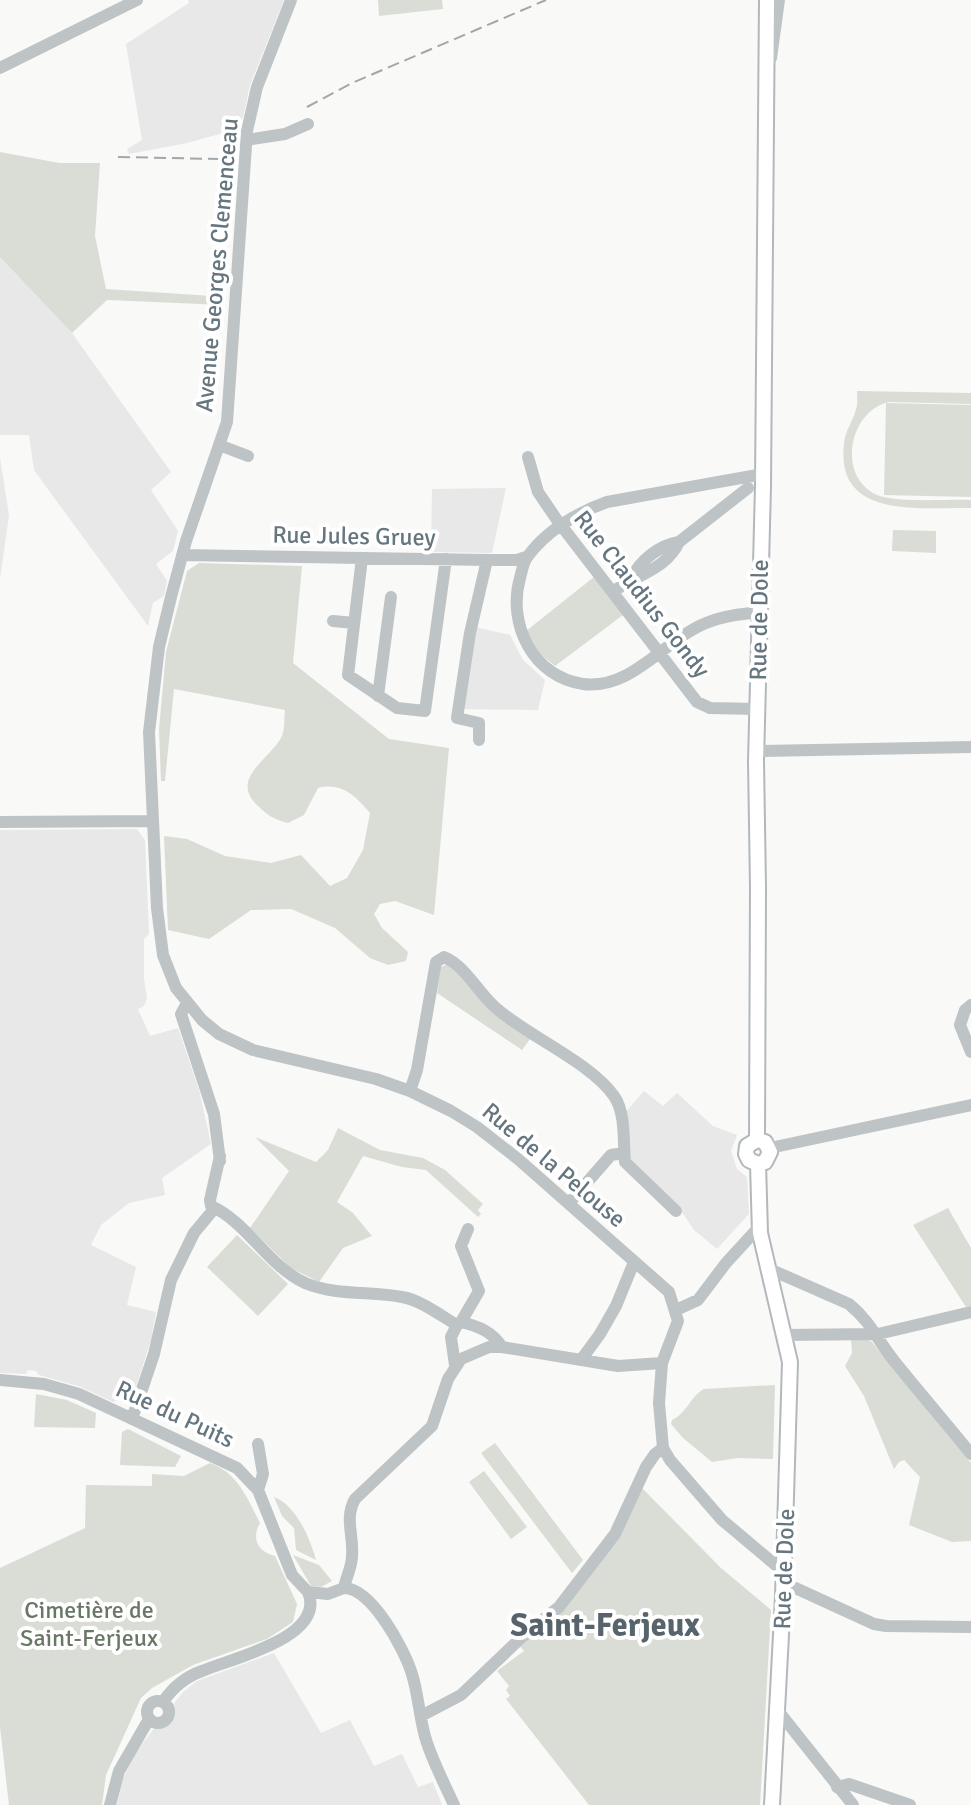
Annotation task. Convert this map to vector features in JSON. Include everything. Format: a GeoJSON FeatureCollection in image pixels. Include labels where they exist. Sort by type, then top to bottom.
{"type":"FeatureCollection","features":[{"type":"Feature","properties":{"kind":"main road","name":"Rue de Dole"},"geometry":{"type":"LineString","coordinates":[[763,1144],[756,751],[763,474],[767,0]]}},
{"type":"Feature","properties":{"kind":"main road"},"geometry":{"type":"LineString","coordinates":[[763,1144],[768,1159],[758,1164],[751,1162],[746,1154],[747,1146],[763,1144]]}},
{"type":"Feature","properties":{"kind":"main road","name":"Rue de Dole"},"geometry":{"type":"LineString","coordinates":[[758,1164],[759,1227],[790,1362],[778,1713],[770,1805]]}},
{"type":"Feature","properties":{"kind":"main road","name":"Rue de Dole"},"geometry":{"type":"LineString","coordinates":[[770,1805],[773,1688],[781,1571]]}},
{"type":"Feature","properties":{"kind":"street"},"geometry":{"type":"LineString","coordinates":[[0,68],[137,0]]}},
{"type":"Feature","properties":{"kind":"street","name":"Avenue Georges Clemenceau"},"geometry":{"type":"LineString","coordinates":[[187,1003],[167,967],[160,940],[149,732],[151,698],[159,647],[182,555],[227,422],[246,140],[257,87],[291,0]]}},
{"type":"Feature","properties":{"kind":"street","name":"Rue de Dole"},"geometry":{"type":"LineString","coordinates":[[765,101],[779,0]]}},
{"type":"Feature","properties":{"kind":"street"},"geometry":{"type":"LineString","coordinates":[[246,140],[285,134],[308,124]]}},
{"type":"Feature","properties":{"kind":"street"},"geometry":{"type":"LineString","coordinates":[[219,445],[248,456]]}},
{"type":"Feature","properties":{"kind":"street","name":"Rue Claudius Gondy"},"geometry":{"type":"LineString","coordinates":[[528,457],[538,492],[697,702],[710,708],[757,709]]}},
{"type":"Feature","properties":{"kind":"street"},"geometry":{"type":"LineString","coordinates":[[759,612],[738,614],[704,624],[618,679],[603,683],[580,683],[549,671],[526,643],[517,611],[518,585],[526,557],[561,525],[584,511],[607,502],[763,474]]}},
{"type":"Feature","properties":{"kind":"street"},"geometry":{"type":"LineString","coordinates":[[613,592],[632,578],[647,575],[673,554],[679,542],[748,488]]}},
{"type":"Feature","properties":{"kind":"street","name":"Rue Jules Gruey"},"geometry":{"type":"LineString","coordinates":[[182,555],[487,560],[526,557]]}},
{"type":"Feature","properties":{"kind":"street"},"geometry":{"type":"LineString","coordinates":[[362,558],[348,675],[397,708],[425,711],[446,559]]}},
{"type":"Feature","properties":{"kind":"street"},"geometry":{"type":"LineString","coordinates":[[479,740],[479,723],[457,718],[470,633],[487,560]]}},
{"type":"Feature","properties":{"kind":"street"},"geometry":{"type":"LineString","coordinates":[[378,696],[391,597]]}},
{"type":"Feature","properties":{"kind":"street"},"geometry":{"type":"LineString","coordinates":[[333,621],[354,623]]}},
{"type":"Feature","properties":{"kind":"street"},"geometry":{"type":"LineString","coordinates":[[756,751],[971,747]]}},
{"type":"Feature","properties":{"kind":"street"},"geometry":{"type":"LineString","coordinates":[[0,822],[153,821]]}},
{"type":"Feature","properties":{"kind":"street"},"geometry":{"type":"LineString","coordinates":[[410,1091],[417,1070],[436,962],[444,957],[459,968],[495,1007],[585,1068],[612,1093],[620,1112],[625,1162],[676,1211]]}},
{"type":"Feature","properties":{"kind":"street"},"geometry":{"type":"LineString","coordinates":[[132,1419],[154,1354],[171,1280],[194,1233],[216,1209],[220,1156],[214,1114],[181,1014],[187,1003]]}},
{"type":"Feature","properties":{"kind":"street","name":"Rue de la Pelouse"},"geometry":{"type":"LineString","coordinates":[[187,1003],[202,1020],[253,1050],[376,1079],[410,1091],[477,1127],[669,1292],[676,1310]]}},
{"type":"Feature","properties":{"kind":"street"},"geometry":{"type":"LineString","coordinates":[[971,1005],[965,1010],[960,1025],[971,1052]]}},
{"type":"Feature","properties":{"kind":"street"},"geometry":{"type":"LineString","coordinates":[[763,1144],[971,1105]]}},
{"type":"Feature","properties":{"kind":"street"},"geometry":{"type":"LineString","coordinates":[[569,1203],[611,1155],[624,1153]]}},
{"type":"Feature","properties":{"kind":"street"},"geometry":{"type":"LineString","coordinates":[[216,1209],[289,1274],[307,1283],[332,1290],[406,1297],[459,1323],[479,1326],[497,1339],[502,1347]]}},
{"type":"Feature","properties":{"kind":"street"},"geometry":{"type":"LineString","coordinates":[[759,1227],[698,1300],[676,1310],[676,1331],[662,1363],[659,1403],[663,1448],[722,1520],[781,1571],[791,1586],[874,1624],[971,1627]]}},
{"type":"Feature","properties":{"kind":"street"},"geometry":{"type":"LineString","coordinates":[[455,1365],[451,1337],[479,1291],[461,1246],[468,1229]]}},
{"type":"Feature","properties":{"kind":"street"},"geometry":{"type":"LineString","coordinates":[[581,1360],[616,1306],[634,1262]]}},
{"type":"Feature","properties":{"kind":"street"},"geometry":{"type":"LineString","coordinates":[[767,1268],[849,1304],[858,1311],[878,1334],[892,1358],[971,1454]]}},
{"type":"Feature","properties":{"kind":"street"},"geometry":{"type":"LineString","coordinates":[[783,1335],[878,1334],[971,1312]]}},
{"type":"Feature","properties":{"kind":"street"},"geometry":{"type":"LineString","coordinates":[[344,1588],[353,1554],[350,1507],[432,1426],[455,1365],[465,1356],[489,1347],[502,1347],[630,1366],[662,1363]]}},
{"type":"Feature","properties":{"kind":"street","name":"Rue du Puits"},"geometry":{"type":"LineString","coordinates":[[0,1380],[56,1386],[237,1468],[258,1490],[292,1575],[308,1592]]}},
{"type":"Feature","properties":{"kind":"street"},"geometry":{"type":"LineString","coordinates":[[258,1444],[263,1474],[258,1490]]}},
{"type":"Feature","properties":{"kind":"street"},"geometry":{"type":"LineString","coordinates":[[421,1716],[461,1695],[514,1644],[559,1607],[615,1534],[646,1467],[663,1448]]}},
{"type":"Feature","properties":{"kind":"street"},"geometry":{"type":"LineString","coordinates":[[110,1805],[119,1771],[149,1719],[158,1723],[167,1719],[169,1709],[163,1702],[172,1688],[200,1671],[266,1648],[294,1630],[304,1621],[309,1609],[311,1599],[308,1592],[328,1594],[350,1588],[362,1595],[399,1643],[411,1671],[427,1743],[454,1805]]}},
{"type":"Feature","properties":{"kind":"street"},"geometry":{"type":"LineString","coordinates":[[773,1688],[778,1713],[853,1805]]}},
{"type":"Feature","properties":{"kind":"street"},"geometry":{"type":"LineString","coordinates":[[837,1787],[849,1784],[910,1805]]}},
{"type":"Feature","properties":{"kind":"shaded area"},"geometry":{"type":"Polygon","coordinates":[[[188,0],[284,0],[250,85],[243,118],[235,123],[234,130],[129,154],[127,149],[142,140],[126,44],[189,3],[188,0]]]}},
{"type":"Feature","properties":{"kind":"shaded area"},"geometry":{"type":"Polygon","coordinates":[[[0,257],[72,333],[171,472],[151,490],[178,531],[173,551],[156,564],[167,581],[164,596],[153,603],[148,626],[34,470],[29,435],[0,435],[0,257]]]}},
{"type":"Feature","properties":{"kind":"shaded area"},"geometry":{"type":"Polygon","coordinates":[[[0,458],[9,515],[0,579],[0,458]]]}},
{"type":"Feature","properties":{"kind":"shaded area"},"geometry":{"type":"Polygon","coordinates":[[[506,488],[492,553],[431,552],[432,489],[506,488]]]}},
{"type":"Feature","properties":{"kind":"shaded area"},"geometry":{"type":"Polygon","coordinates":[[[475,627],[510,635],[523,660],[545,680],[538,710],[460,709],[475,627]]]}},
{"type":"Feature","properties":{"kind":"shaded area"},"geometry":{"type":"Polygon","coordinates":[[[137,829],[145,840],[149,934],[144,939],[147,998],[144,1006],[138,1009],[150,1036],[178,1028],[199,1090],[211,1144],[162,1178],[165,1195],[129,1203],[101,1225],[91,1245],[136,1267],[127,1305],[156,1312],[151,1340],[134,1392],[113,1402],[81,1387],[39,1375],[36,1371],[28,1370],[26,1374],[0,1373],[0,830],[137,829]]]}},
{"type":"Feature","properties":{"kind":"shaded area"},"geometry":{"type":"Polygon","coordinates":[[[644,1091],[663,1106],[677,1093],[713,1126],[737,1135],[731,1151],[737,1169],[747,1177],[749,1214],[717,1249],[694,1230],[677,1205],[633,1165],[627,1155],[624,1114],[644,1091]]]}},
{"type":"Feature","properties":{"kind":"shaded area"},"geometry":{"type":"Polygon","coordinates":[[[274,1653],[321,1733],[350,1720],[374,1766],[402,1754],[418,1787],[433,1782],[442,1805],[117,1805],[123,1779],[134,1754],[183,1692],[197,1681],[274,1653]]]}},
{"type":"Feature","properties":{"kind":"green space"},"geometry":{"type":"Polygon","coordinates":[[[378,0],[442,0],[443,9],[379,16],[378,0]]]}},
{"type":"Feature","properties":{"kind":"green space"},"geometry":{"type":"Polygon","coordinates":[[[0,152],[59,163],[100,163],[95,236],[106,289],[227,297],[224,305],[107,300],[72,333],[0,257],[0,152]]]}},
{"type":"Feature","properties":{"kind":"green space"},"geometry":{"type":"Polygon","coordinates":[[[857,391],[971,393],[971,404],[889,402],[875,408],[857,430],[852,460],[864,486],[877,495],[909,500],[971,500],[971,508],[886,504],[867,497],[853,486],[845,469],[844,444],[857,407],[857,391]]]}},
{"type":"Feature","properties":{"kind":"green space"},"geometry":{"type":"Polygon","coordinates":[[[886,403],[971,405],[971,497],[884,495],[886,403]]]}},
{"type":"Feature","properties":{"kind":"green space"},"geometry":{"type":"Polygon","coordinates":[[[893,530],[936,531],[936,553],[892,551],[893,530]]]}},
{"type":"Feature","properties":{"kind":"green space"},"geometry":{"type":"Polygon","coordinates":[[[199,563],[302,566],[293,663],[389,739],[449,748],[434,915],[395,901],[380,904],[374,914],[382,928],[408,952],[406,961],[388,965],[370,958],[335,928],[291,909],[251,910],[209,939],[168,930],[164,836],[187,839],[225,856],[271,863],[301,855],[330,886],[347,878],[363,850],[370,813],[347,792],[326,787],[318,788],[304,815],[288,823],[270,816],[256,804],[249,794],[248,785],[250,776],[282,736],[285,710],[174,689],[165,781],[161,781],[159,729],[166,652],[187,571],[199,563]]]}},
{"type":"Feature","properties":{"kind":"green space"},"geometry":{"type":"Polygon","coordinates":[[[594,577],[623,615],[555,666],[539,653],[526,631],[594,577]]]}},
{"type":"Feature","properties":{"kind":"green space"},"geometry":{"type":"Polygon","coordinates":[[[448,964],[530,1039],[522,1050],[437,993],[441,967],[448,964]]]}},
{"type":"Feature","properties":{"kind":"green space"},"geometry":{"type":"Polygon","coordinates":[[[338,1128],[380,1150],[423,1158],[445,1170],[483,1204],[478,1210],[481,1214],[478,1217],[426,1170],[363,1156],[337,1202],[353,1213],[372,1236],[343,1248],[319,1282],[291,1268],[250,1228],[289,1171],[255,1137],[316,1162],[328,1150],[338,1128]]]}},
{"type":"Feature","properties":{"kind":"green space"},"geometry":{"type":"Polygon","coordinates":[[[948,1208],[971,1248],[971,1306],[966,1307],[913,1225],[948,1208]]]}},
{"type":"Feature","properties":{"kind":"green space"},"geometry":{"type":"Polygon","coordinates":[[[237,1235],[288,1284],[258,1316],[207,1267],[237,1235]]]}},
{"type":"Feature","properties":{"kind":"green space"},"geometry":{"type":"Polygon","coordinates":[[[851,1339],[872,1342],[971,1463],[971,1541],[952,1542],[909,1525],[920,1477],[904,1460],[894,1469],[864,1396],[845,1366],[852,1353],[851,1339]]]}},
{"type":"Feature","properties":{"kind":"green space"},"geometry":{"type":"Polygon","coordinates":[[[775,1385],[773,1459],[738,1458],[712,1462],[671,1424],[704,1389],[775,1385]]]}},
{"type":"Feature","properties":{"kind":"green space"},"geometry":{"type":"Polygon","coordinates":[[[36,1394],[67,1400],[96,1413],[95,1428],[34,1427],[36,1394]]]}},
{"type":"Feature","properties":{"kind":"green space"},"geometry":{"type":"Polygon","coordinates":[[[128,1429],[181,1456],[175,1467],[120,1465],[122,1432],[128,1429]]]}},
{"type":"Feature","properties":{"kind":"green space"},"geometry":{"type":"Polygon","coordinates":[[[495,1443],[583,1560],[572,1573],[481,1453],[495,1443]]]}},
{"type":"Feature","properties":{"kind":"green space","name":"Cimetière de Saint-Ferjeux"},"geometry":{"type":"Polygon","coordinates":[[[210,1463],[235,1480],[251,1504],[260,1523],[256,1534],[258,1544],[275,1556],[297,1604],[293,1622],[267,1639],[193,1665],[152,1688],[141,1698],[106,1775],[102,1805],[9,1805],[0,1727],[0,1568],[85,1528],[86,1485],[152,1486],[152,1474],[184,1476],[210,1463]]]}},
{"type":"Feature","properties":{"kind":"green space"},"geometry":{"type":"Polygon","coordinates":[[[484,1471],[527,1527],[511,1539],[469,1482],[484,1471]]]}},
{"type":"Feature","properties":{"kind":"green space"},"geometry":{"type":"Polygon","coordinates":[[[642,1488],[721,1568],[771,1610],[760,1805],[589,1805],[506,1699],[510,1696],[506,1690],[509,1686],[497,1671],[524,1651],[518,1644],[562,1608],[642,1488]]]}},
{"type":"Feature","properties":{"kind":"green space"},"geometry":{"type":"Polygon","coordinates":[[[274,1497],[295,1515],[316,1560],[296,1550],[294,1528],[282,1516],[274,1497]]]}},
{"type":"Feature","properties":{"kind":"green space"},"geometry":{"type":"Polygon","coordinates":[[[293,1555],[319,1565],[332,1581],[321,1587],[311,1586],[293,1555]]]}},
{"type":"Feature","properties":{"kind":"railway"},"geometry":{"type":"LineString","coordinates":[[307,107],[352,83],[546,0]]}},
{"type":"Feature","properties":{"kind":"railway"},"geometry":{"type":"LineString","coordinates":[[118,157],[219,159]]}},
{"type":"Feature","properties":{"kind":"district","name":"Saint-Ferjeux"},"geometry":{"type":"Point","coordinates":[605,1625]}}]}
